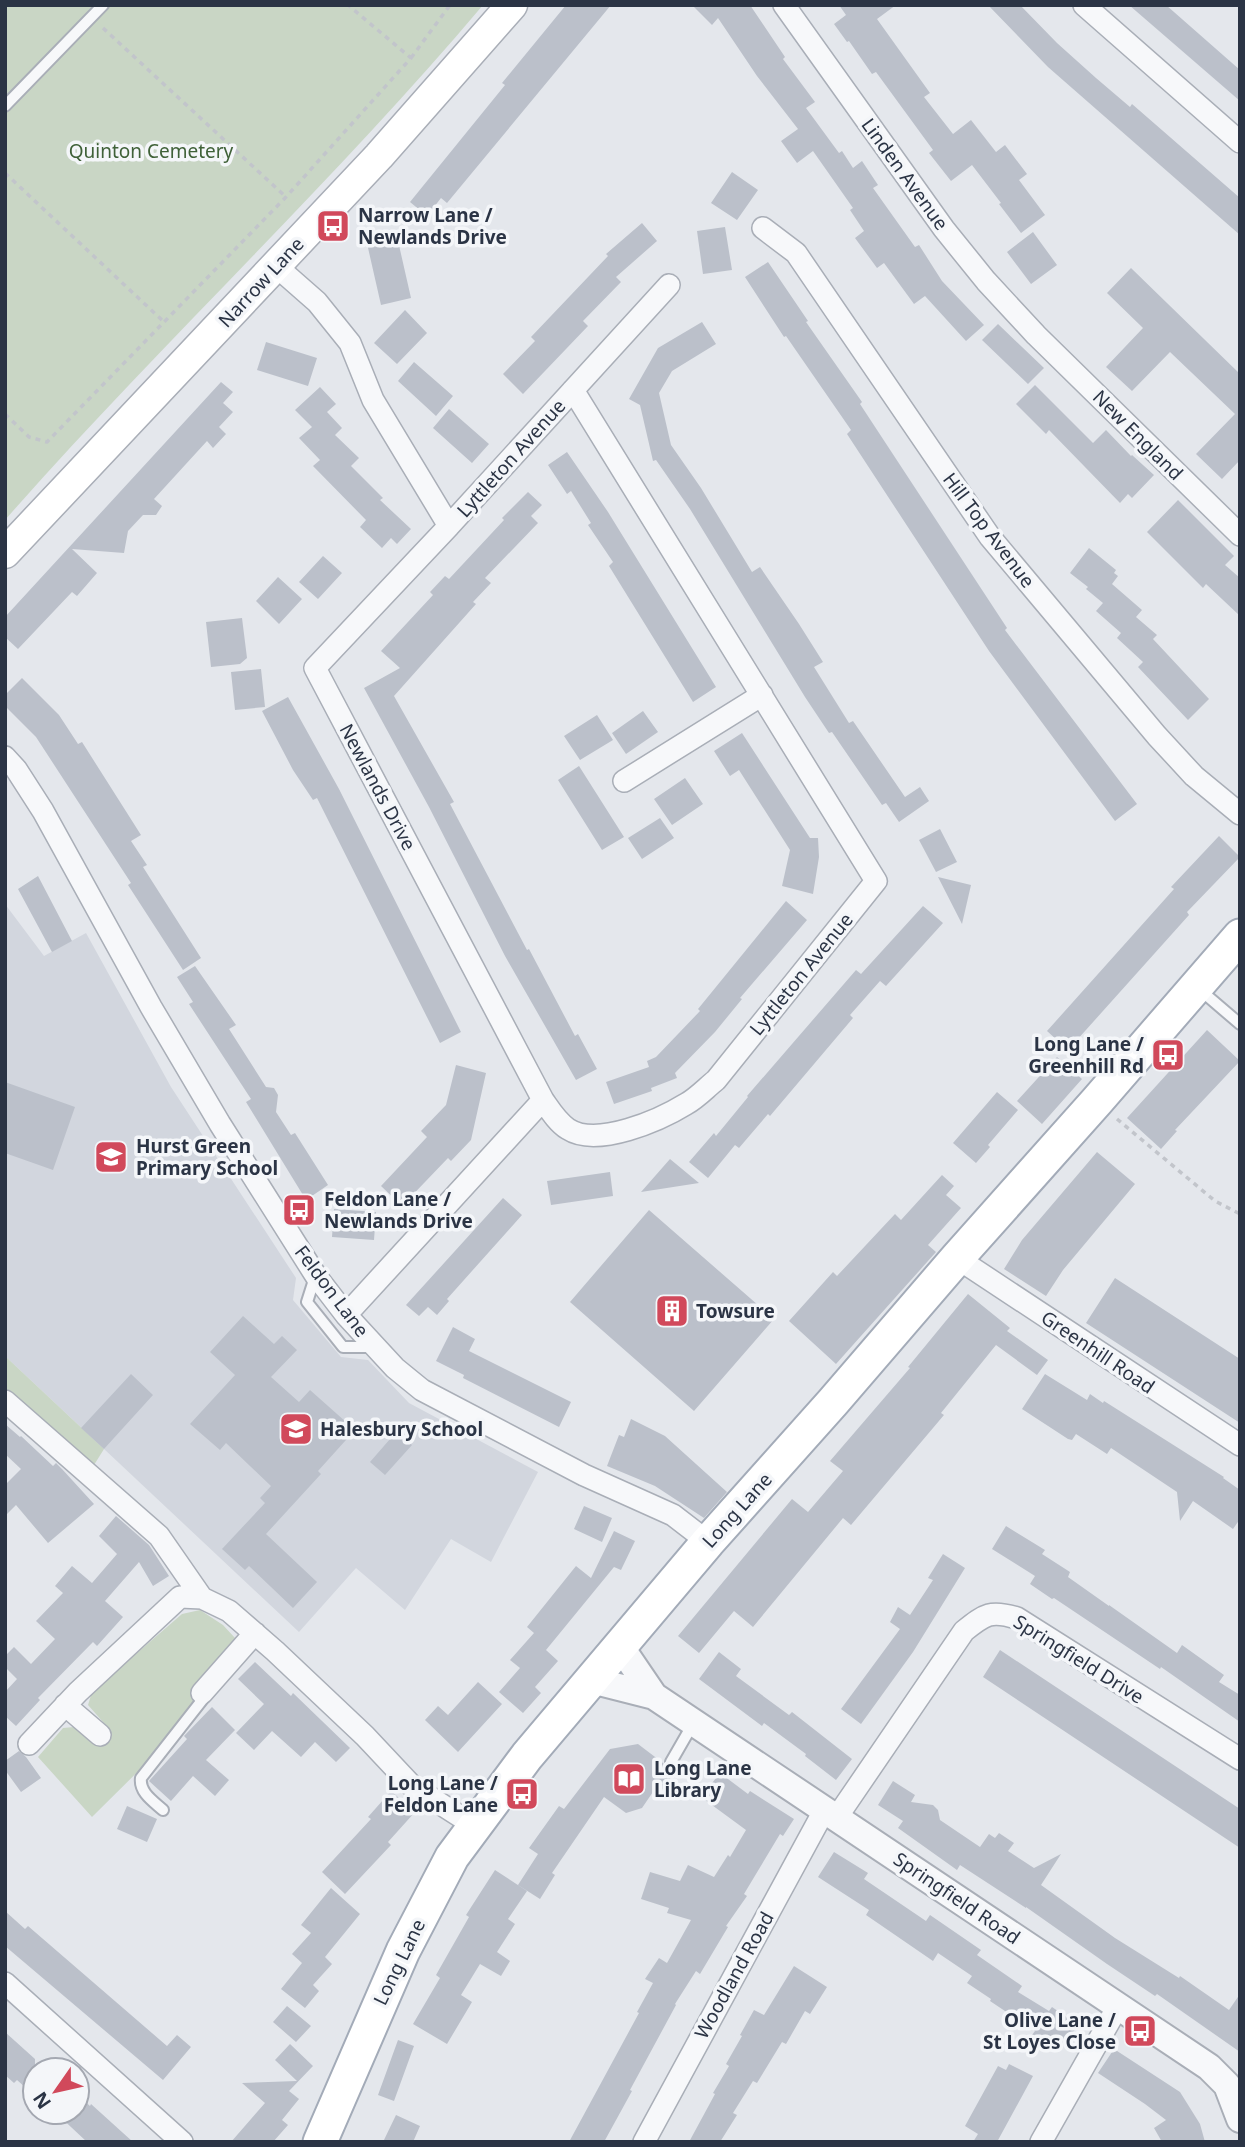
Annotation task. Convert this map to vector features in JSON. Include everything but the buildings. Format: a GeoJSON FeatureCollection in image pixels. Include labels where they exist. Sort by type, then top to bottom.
{"type":"FeatureCollection","features":[{"type":"Feature","properties":{"kind":"main road","name":"Narrow Lane"},"geometry":{"type":"LineString","coordinates":[[5,553],[379,156],[512,5]]}},
{"type":"Feature","properties":{"kind":"main road","name":"Long Lane"},"geometry":{"type":"LineString","coordinates":[[320,2142],[403,1951],[452,1857],[527,1756],[708,1542],[1240,936]]}},
{"type":"Feature","properties":{"kind":"street","name":"Linden Avenue"},"geometry":{"type":"LineString","coordinates":[[784,5],[944,229],[986,281],[1036,334]]}},
{"type":"Feature","properties":{"kind":"street"},"geometry":{"type":"LineString","coordinates":[[1084,5],[1240,142]]}},
{"type":"Feature","properties":{"kind":"street","name":"Hill Top Avenue"},"geometry":{"type":"LineString","coordinates":[[763,228],[796,253],[990,537],[1157,736],[1194,776],[1240,814]]}},
{"type":"Feature","properties":{"kind":"street"},"geometry":{"type":"LineString","coordinates":[[276,266],[317,302],[349,343],[373,400],[449,526]]}},
{"type":"Feature","properties":{"kind":"street","name":"Lyttleton Avenue"},"geometry":{"type":"LineString","coordinates":[[449,526],[670,285]]}},
{"type":"Feature","properties":{"kind":"street","name":"New England"},"geometry":{"type":"LineString","coordinates":[[1036,334],[1240,535]]}},
{"type":"Feature","properties":{"kind":"street","name":"Lyttleton Avenue"},"geometry":{"type":"LineString","coordinates":[[543,1100],[569,1130],[589,1135],[613,1134],[633,1128],[688,1103],[716,1080],[876,881],[573,390]]}},
{"type":"Feature","properties":{"kind":"street","name":"Newlands Drive"},"geometry":{"type":"LineString","coordinates":[[449,526],[315,668],[543,1100]]}},
{"type":"Feature","properties":{"kind":"street"},"geometry":{"type":"LineString","coordinates":[[624,781],[762,695]]}},
{"type":"Feature","properties":{"kind":"street","name":"Feldon Lane"},"geometry":{"type":"LineString","coordinates":[[5,757],[43,811],[176,1050],[316,1276],[375,1348],[422,1390],[584,1475],[673,1515],[708,1542]]}},
{"type":"Feature","properties":{"kind":"street"},"geometry":{"type":"LineString","coordinates":[[346,1315],[543,1100]]}},
{"type":"Feature","properties":{"kind":"street","name":"Greenhill Road"},"geometry":{"type":"LineString","coordinates":[[957,1258],[1240,1446]]}},
{"type":"Feature","properties":{"kind":"street"},"geometry":{"type":"LineString","coordinates":[[5,1401],[159,1536],[202,1598]]}},
{"type":"Feature","properties":{"kind":"street"},"geometry":{"type":"LineString","coordinates":[[29,1744],[65,1705],[180,1597],[202,1598],[229,1611],[255,1633],[365,1736],[411,1785],[475,1825]]}},
{"type":"Feature","properties":{"kind":"street","name":"Springfield Drive"},"geometry":{"type":"LineString","coordinates":[[831,1813],[964,1631],[978,1620],[998,1612],[1017,1618],[1240,1759]]}},
{"type":"Feature","properties":{"kind":"street"},"geometry":{"type":"LineString","coordinates":[[202,1693],[255,1633]]}},
{"type":"Feature","properties":{"kind":"street","name":"Springfield Road"},"geometry":{"type":"LineString","coordinates":[[620,1646],[654,1696]]}},
{"type":"Feature","properties":{"kind":"street","name":"Springfield Road"},"geometry":{"type":"LineString","coordinates":[[591,1680],[654,1696],[694,1722],[1117,2008],[1209,2067],[1227,2085],[1237,2101]]}},
{"type":"Feature","properties":{"kind":"street"},"geometry":{"type":"LineString","coordinates":[[65,1705],[100,1735]]}},
{"type":"Feature","properties":{"kind":"street","name":"Woodland Road"},"geometry":{"type":"LineString","coordinates":[[644,2142],[831,1813]]}},
{"type":"Feature","properties":{"kind":"street"},"geometry":{"type":"LineString","coordinates":[[5,1983],[182,2142]]}},
{"type":"Feature","properties":{"kind":"street"},"geometry":{"type":"LineString","coordinates":[[1041,2142],[1117,2008]]}},
{"type":"Feature","properties":{"kind":"lane"},"geometry":{"type":"LineString","coordinates":[[5,106],[103,5]]}},
{"type":"Feature","properties":{"kind":"lane"},"geometry":{"type":"LineString","coordinates":[[1196,986],[1240,1024]]}},
{"type":"Feature","properties":{"kind":"lane"},"geometry":{"type":"LineString","coordinates":[[316,1276],[307,1302],[343,1347],[375,1348]]}},
{"type":"Feature","properties":{"kind":"lane"},"geometry":{"type":"LineString","coordinates":[[163,1810],[145,1793],[140,1785],[141,1778],[203,1699],[202,1693]]}},
{"type":"Feature","properties":{"kind":"lane"},"geometry":{"type":"LineString","coordinates":[[671,1762],[694,1722]]}},
{"type":"Feature","properties":{"kind":"path"},"geometry":{"type":"LineString","coordinates":[[348,5],[411,58]]}},
{"type":"Feature","properties":{"kind":"path"},"geometry":{"type":"LineString","coordinates":[[5,414],[29,437],[47,442],[286,197],[411,58],[450,5]]}},
{"type":"Feature","properties":{"kind":"path"},"geometry":{"type":"LineString","coordinates":[[91,17],[286,197]]}},
{"type":"Feature","properties":{"kind":"path"},"geometry":{"type":"LineString","coordinates":[[5,173],[164,323]]}},
{"type":"Feature","properties":{"kind":"path"},"geometry":{"type":"LineString","coordinates":[[1097,1101],[1215,1201],[1240,1214]]}},
{"type":"Feature","properties":{"kind":"shaded area"},"geometry":{"type":"Polygon","coordinates":[[[5,904],[44,956],[86,933],[171,1087],[296,1278],[293,1300],[341,1357],[368,1360],[409,1403],[538,1472],[491,1562],[451,1539],[405,1610],[356,1568],[299,1632],[5,1356],[5,904]]]}},
{"type":"Feature","properties":{"kind":"green space","name":"Quinton Cemetery"},"geometry":{"type":"Polygon","coordinates":[[[5,5],[483,5],[366,136],[124,390],[5,520],[5,5]]]}},
{"type":"Feature","properties":{"kind":"green space"},"geometry":{"type":"Polygon","coordinates":[[[5,1356],[104,1449],[94,1465],[5,1391],[5,1356]]]}},
{"type":"Feature","properties":{"kind":"green space"},"geometry":{"type":"Polygon","coordinates":[[[200,1610],[223,1625],[235,1638],[192,1694],[204,1706],[92,1817],[38,1757],[63,1728],[74,1727],[96,1745],[111,1731],[88,1705],[92,1692],[182,1614],[200,1610]]]}},
{"type":"Feature","properties":{"kind":"place","name":"Narrow Lane / Newlands Drive"},"geometry":{"type":"Point","coordinates":[333,226]}},
{"type":"Feature","properties":{"kind":"place","name":"Long Lane / Greenhill Rd"},"geometry":{"type":"Point","coordinates":[1168,1055]}},
{"type":"Feature","properties":{"kind":"place","name":"Hurst Green Primary School"},"geometry":{"type":"Point","coordinates":[111,1157]}},
{"type":"Feature","properties":{"kind":"place","name":"Feldon Lane / Newlands Drive"},"geometry":{"type":"Point","coordinates":[299,1210]}},
{"type":"Feature","properties":{"kind":"place","name":"Towsure"},"geometry":{"type":"Point","coordinates":[672,1311]}},
{"type":"Feature","properties":{"kind":"place","name":"Halesbury School"},"geometry":{"type":"Point","coordinates":[296,1429]}},
{"type":"Feature","properties":{"kind":"place","name":"Long Lane Library"},"geometry":{"type":"Point","coordinates":[629,1779]}},
{"type":"Feature","properties":{"kind":"place","name":"Long Lane / Feldon Lane"},"geometry":{"type":"Point","coordinates":[522,1794]}},
{"type":"Feature","properties":{"kind":"place","name":"Olive Lane / St Loyes Close"},"geometry":{"type":"Point","coordinates":[1140,2031]}}]}
